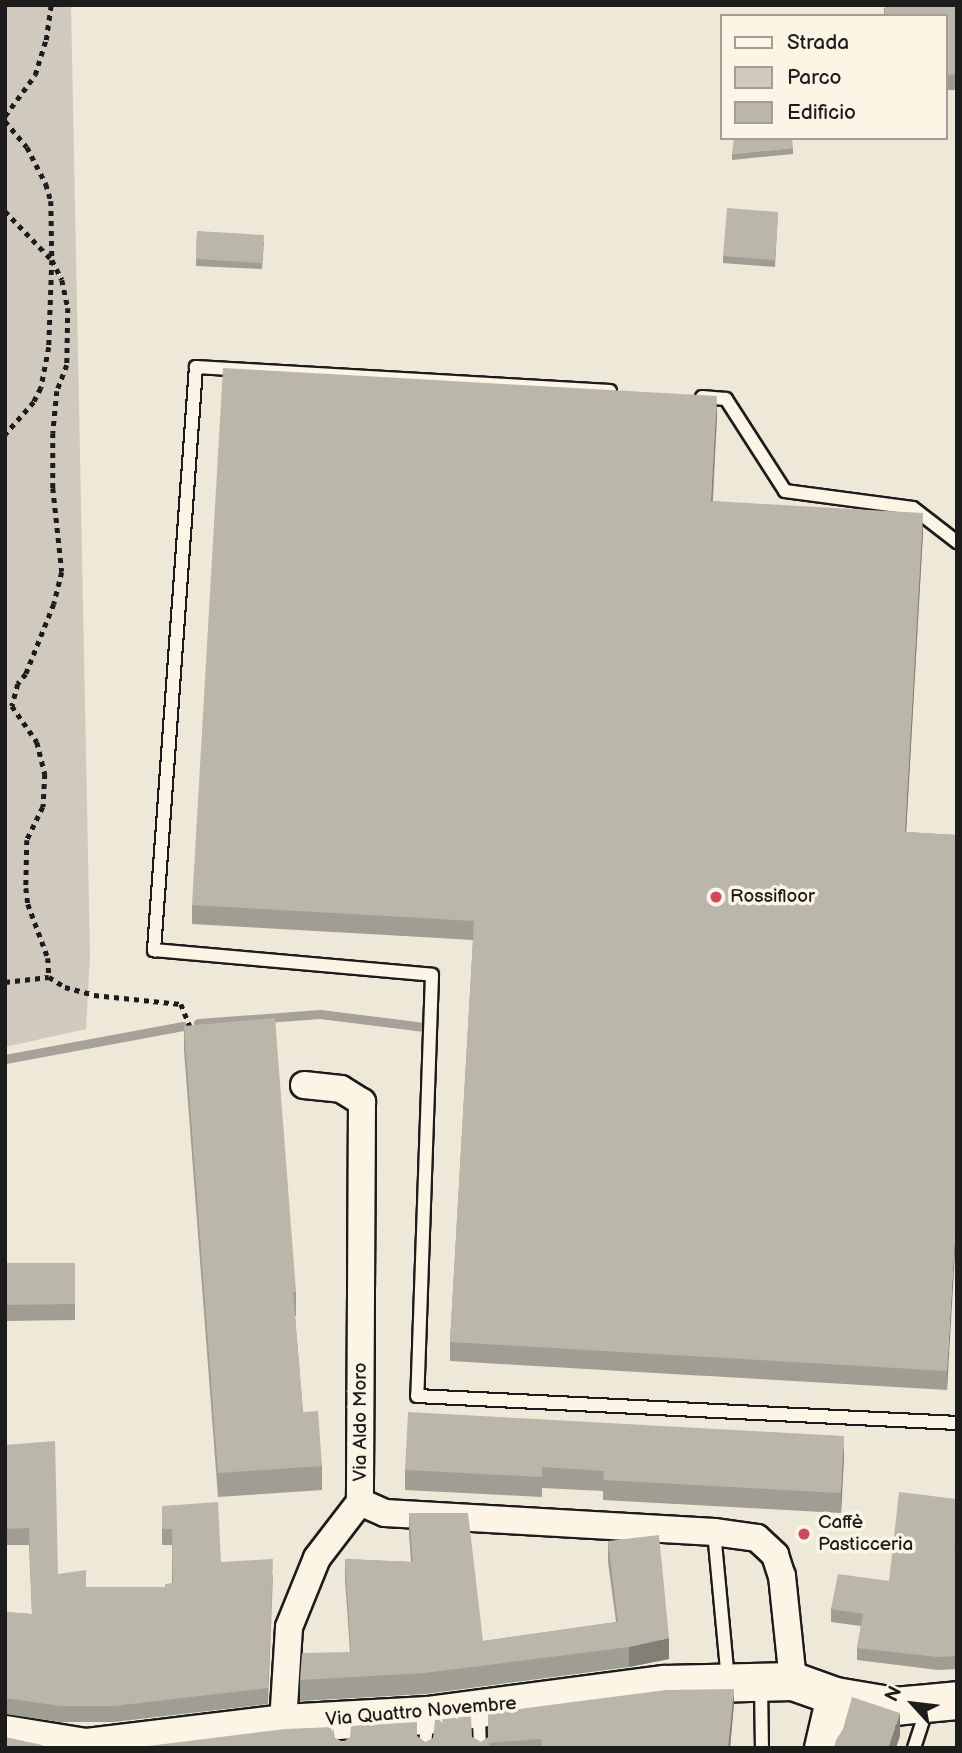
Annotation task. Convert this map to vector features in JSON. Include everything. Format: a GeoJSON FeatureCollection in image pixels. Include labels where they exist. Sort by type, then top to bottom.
{"type":"FeatureCollection","features":[{"type":"Feature","properties":{"kind":"street","name":"Via Aldo Moro"},"geometry":{"type":"LineString","coordinates":[[304,1085],[341,1090],[362,1102],[360,1502],[385,1513],[714,1532],[757,1538],[775,1555],[782,1576],[761,1682]]}},
{"type":"Feature","properties":{"kind":"street"},"geometry":{"type":"LineString","coordinates":[[283,1723],[289,1627],[317,1558],[360,1502]]}},
{"type":"Feature","properties":{"kind":"street","name":"Via Quattro Novembre"},"geometry":{"type":"LineString","coordinates":[[5,1734],[85,1747],[209,1740],[283,1723],[426,1731],[478,1714],[664,1684],[761,1682],[894,1706],[943,1702]]}},
{"type":"Feature","properties":{"kind":"street"},"geometry":{"type":"LineString","coordinates":[[823,1748],[835,1696]]}},
{"type":"Feature","properties":{"kind":"lane"},"geometry":{"type":"LineString","coordinates":[[629,392],[196,367],[155,950],[432,975],[417,1396],[957,1423]]}},
{"type":"Feature","properties":{"kind":"lane"},"geometry":{"type":"LineString","coordinates":[[684,396],[726,399],[785,491],[913,509],[957,542]]}},
{"type":"Feature","properties":{"kind":"lane"},"geometry":{"type":"LineString","coordinates":[[714,1532],[761,1682],[762,1748]]}},
{"type":"Feature","properties":{"kind":"lane"},"geometry":{"type":"LineString","coordinates":[[914,1748],[943,1702]]}},
{"type":"Feature","properties":{"kind":"lane"},"geometry":{"type":"LineString","coordinates":[[478,1714],[480,1748]]}},
{"type":"Feature","properties":{"kind":"path"},"geometry":{"type":"LineString","coordinates":[[5,435],[34,402],[41,388],[49,347],[53,229],[46,184],[27,147],[5,119],[35,75],[46,40],[51,5]]}},
{"type":"Feature","properties":{"kind":"path"},"geometry":{"type":"LineString","coordinates":[[5,211],[52,260],[62,279],[68,308],[67,365],[57,391],[53,433],[53,488],[62,572],[54,604],[12,706],[37,742],[45,774],[43,807],[27,840],[26,888],[28,904],[48,958],[49,977]]}},
{"type":"Feature","properties":{"kind":"path"},"geometry":{"type":"LineString","coordinates":[[5,982],[49,977],[65,987],[94,995],[181,1004],[193,1033]]}},
{"type":"Feature","properties":{"kind":"green space"},"geometry":{"type":"Polygon","coordinates":[[[5,5],[71,5],[90,955],[86,1029],[5,1047],[5,5]]]}},
{"type":"Feature","properties":{"kind":"building"},"geometry":{"type":"Polygon","coordinates":[[[885,5],[957,5],[957,74],[948,75],[948,14],[885,14],[885,5]]]}},
{"type":"Feature","properties":{"kind":"building"},"geometry":{"type":"Polygon","coordinates":[[[734,140],[792,140],[793,148],[732,154],[734,140]]]}},
{"type":"Feature","properties":{"kind":"building"},"geometry":{"type":"Polygon","coordinates":[[[727,208],[778,212],[775,260],[723,256],[727,208]]]}},
{"type":"Feature","properties":{"kind":"building"},"geometry":{"type":"Polygon","coordinates":[[[197,231],[264,235],[262,263],[196,259],[197,231]]]}},
{"type":"Feature","properties":{"kind":"building","name":"Rossifloor"},"geometry":{"type":"Polygon","coordinates":[[[223,368],[717,396],[711,501],[923,513],[905,832],[957,835],[957,1200],[947,1371],[450,1342],[474,921],[192,905],[223,368]]]}},
{"type":"Feature","properties":{"kind":"building"},"geometry":{"type":"Polygon","coordinates":[[[275,1018],[303,1412],[318,1411],[322,1466],[218,1473],[184,1026],[275,1018]]]}},
{"type":"Feature","properties":{"kind":"building"},"geometry":{"type":"Polygon","coordinates":[[[5,1263],[75,1263],[75,1304],[5,1305],[5,1263]]]}},
{"type":"Feature","properties":{"kind":"building"},"geometry":{"type":"Polygon","coordinates":[[[408,1412],[844,1436],[841,1493],[603,1480],[604,1471],[542,1467],[542,1477],[405,1470],[408,1412]]]}},
{"type":"Feature","properties":{"kind":"building"},"geometry":{"type":"Polygon","coordinates":[[[55,1441],[58,1574],[86,1570],[86,1587],[165,1587],[165,1584],[173,1583],[172,1529],[162,1529],[162,1506],[218,1502],[221,1562],[273,1559],[268,1688],[114,1706],[60,1706],[5,1698],[5,1612],[32,1614],[29,1528],[5,1529],[5,1445],[55,1441]]]}},
{"type":"Feature","properties":{"kind":"building"},"geometry":{"type":"Polygon","coordinates":[[[899,1492],[957,1499],[954,1550],[957,1550],[957,1656],[938,1657],[857,1648],[863,1614],[831,1609],[838,1574],[889,1581],[899,1492]]]}},
{"type":"Feature","properties":{"kind":"building"},"geometry":{"type":"Polygon","coordinates":[[[409,1513],[468,1513],[483,1641],[618,1622],[608,1541],[659,1535],[669,1638],[629,1647],[425,1673],[300,1680],[302,1653],[351,1652],[345,1559],[413,1562],[409,1513]]]}},
{"type":"Feature","properties":{"kind":"building"},"geometry":{"type":"Polygon","coordinates":[[[734,1689],[728,1748],[542,1748],[541,1739],[489,1743],[490,1748],[132,1748],[285,1729],[333,1727],[335,1738],[343,1742],[350,1737],[351,1726],[417,1722],[417,1736],[425,1742],[433,1738],[435,1720],[471,1716],[472,1737],[481,1742],[488,1737],[488,1713],[666,1690],[734,1689]]]}},
{"type":"Feature","properties":{"kind":"building"},"geometry":{"type":"Polygon","coordinates":[[[852,1697],[900,1713],[888,1748],[834,1748],[843,1729],[852,1697]]]}},
{"type":"Feature","properties":{"kind":"building"},"geometry":{"type":"Polygon","coordinates":[[[5,1737],[42,1745],[45,1748],[5,1748],[5,1737]]]}},
{"type":"Feature","properties":{"kind":"waterway"},"geometry":{"type":"LineString","coordinates":[[198,1023],[320,1014],[424,1027]]}},
{"type":"Feature","properties":{"kind":"waterway"},"geometry":{"type":"LineString","coordinates":[[5,1059],[183,1026]]}},
{"type":"Feature","properties":{"kind":"place","name":"Rossifloor"},"geometry":{"type":"Point","coordinates":[716,897]}},
{"type":"Feature","properties":{"kind":"place","name":"Caffè Pasticceria"},"geometry":{"type":"Point","coordinates":[804,1534]}}]}
